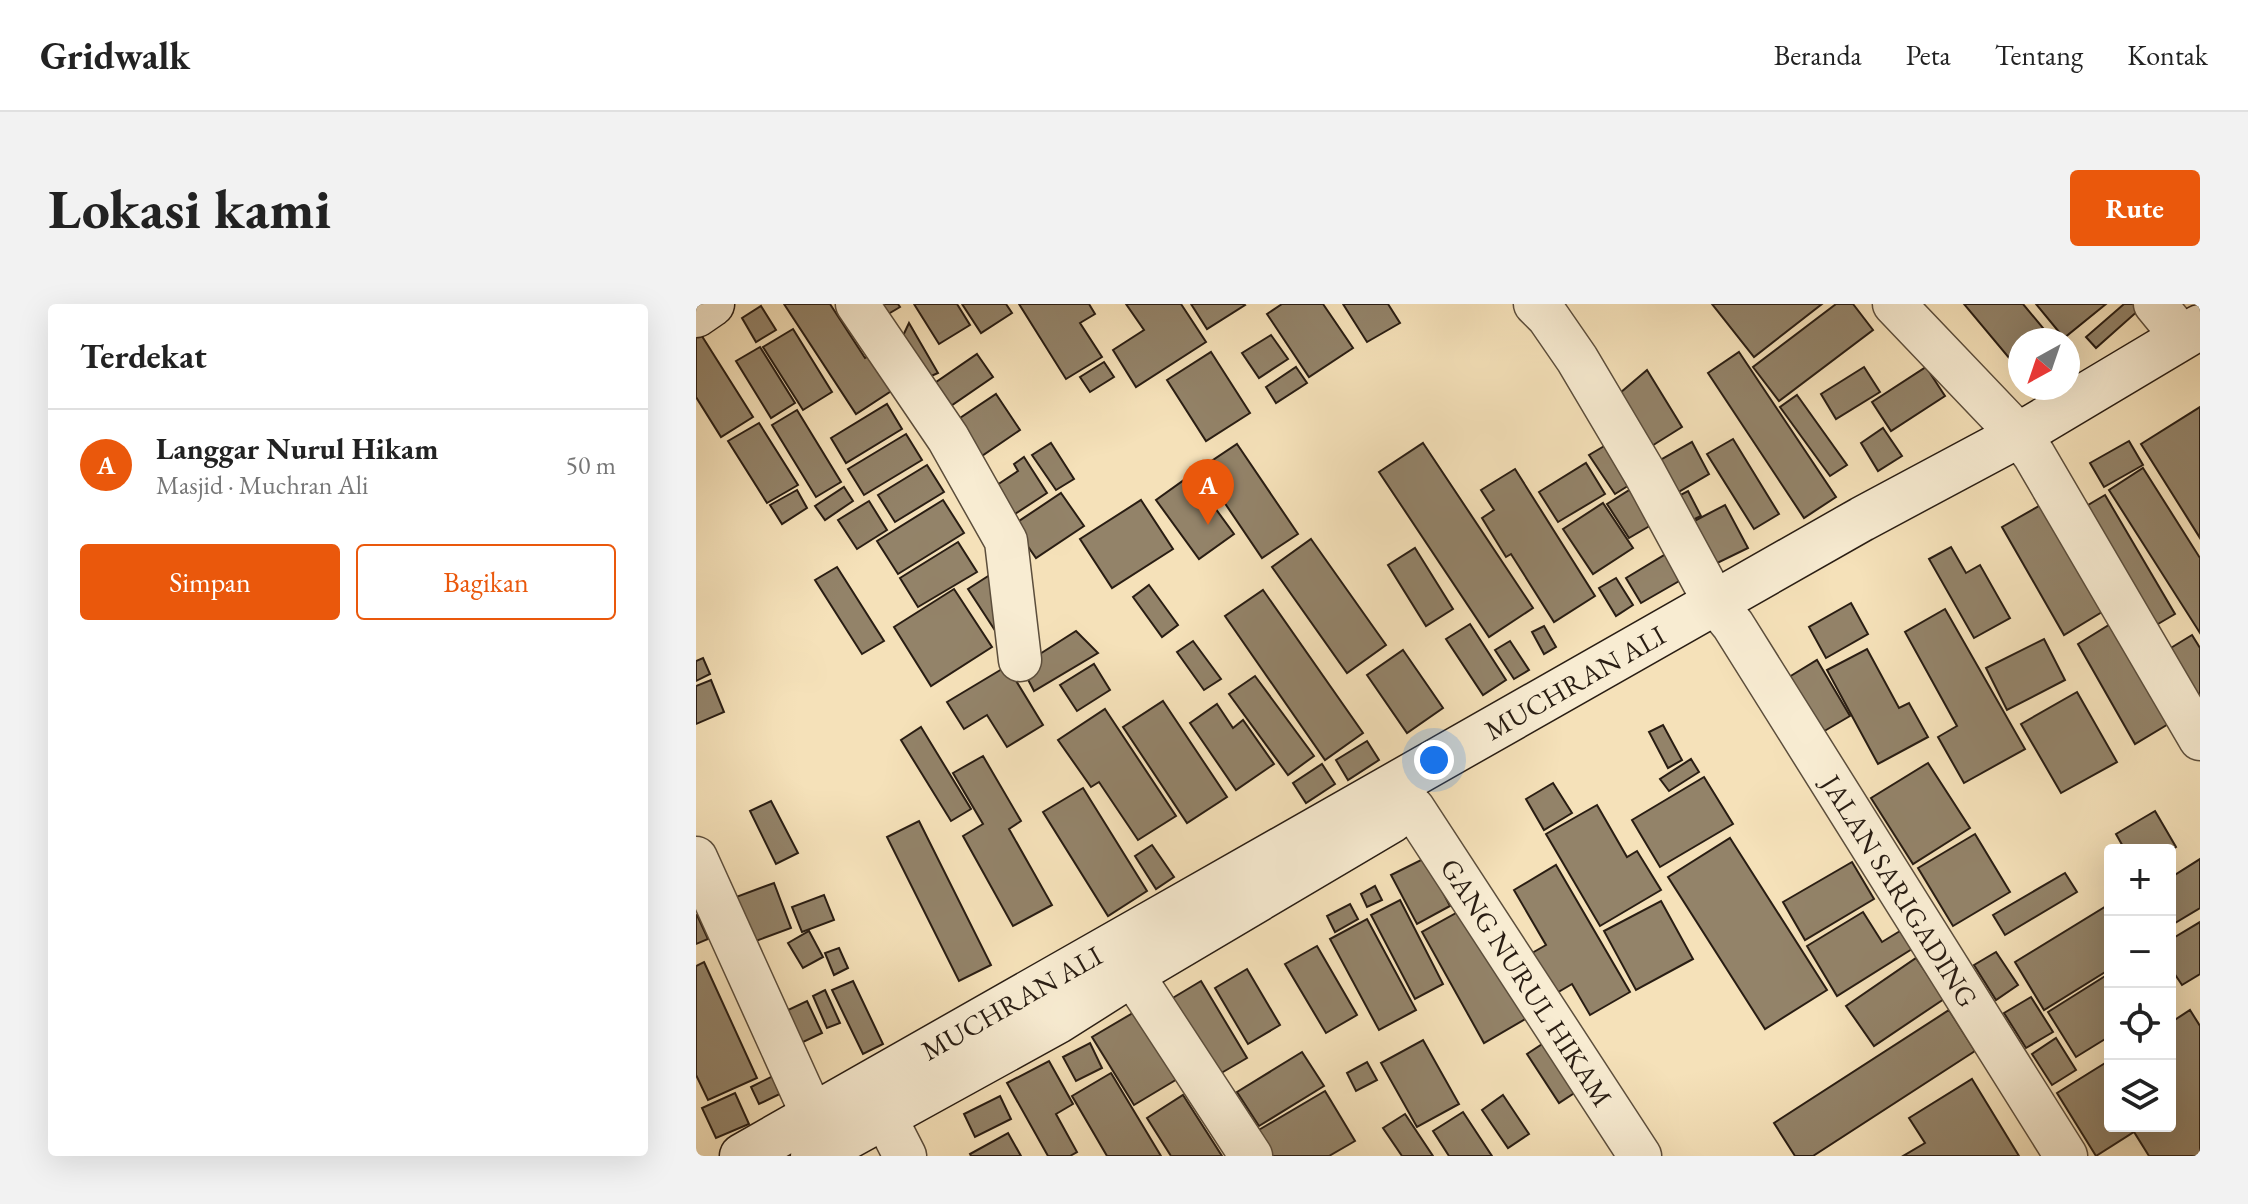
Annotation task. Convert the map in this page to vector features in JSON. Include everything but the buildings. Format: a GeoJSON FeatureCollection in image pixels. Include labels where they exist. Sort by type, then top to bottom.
{"type":"FeatureCollection","features":[{"type":"Feature","properties":{"kind":"street"},"geometry":{"type":"LineString","coordinates":[[696,315],[712,304]]}},
{"type":"Feature","properties":{"kind":"street"},"geometry":{"type":"LineString","coordinates":[[857,304],[948,438],[1006,541],[1020,660]]}},
{"type":"Feature","properties":{"kind":"street","name":"JALAN SARIGADING"},"geometry":{"type":"LineString","coordinates":[[1535,304],[1548,317],[1577,359],[1724,614],[2066,1156]]}},
{"type":"Feature","properties":{"kind":"street"},"geometry":{"type":"LineString","coordinates":[[1894,304],[2027,445],[2200,739]]}},
{"type":"Feature","properties":{"kind":"street","name":"MUCHRAN ALI"},"geometry":{"type":"LineString","coordinates":[[813,1135],[1724,614],[2027,445],[2184,332]]}},
{"type":"Feature","properties":{"kind":"street","name":"MUCHRAN ALI"},"geometry":{"type":"LineString","coordinates":[[749,1154],[884,1115],[987,1062],[1413,808],[1724,614]]}},
{"type":"Feature","properties":{"kind":"street","name":"GANG NURUL HIKAM"},"geometry":{"type":"LineString","coordinates":[[1413,808],[1640,1156]]}},
{"type":"Feature","properties":{"kind":"street"},"geometry":{"type":"LineString","coordinates":[[696,858],[813,1135]]}},
{"type":"Feature","properties":{"kind":"street"},"geometry":{"type":"LineString","coordinates":[[1132,974],[1251,1156]]}},
{"type":"Feature","properties":{"kind":"street"},"geometry":{"type":"LineString","coordinates":[[884,1115],[905,1156]]}},
{"type":"Feature","properties":{"kind":"place","name":"Langgar Nurul Hikam"},"geometry":{"type":"Point","coordinates":[1208,525]}}]}
